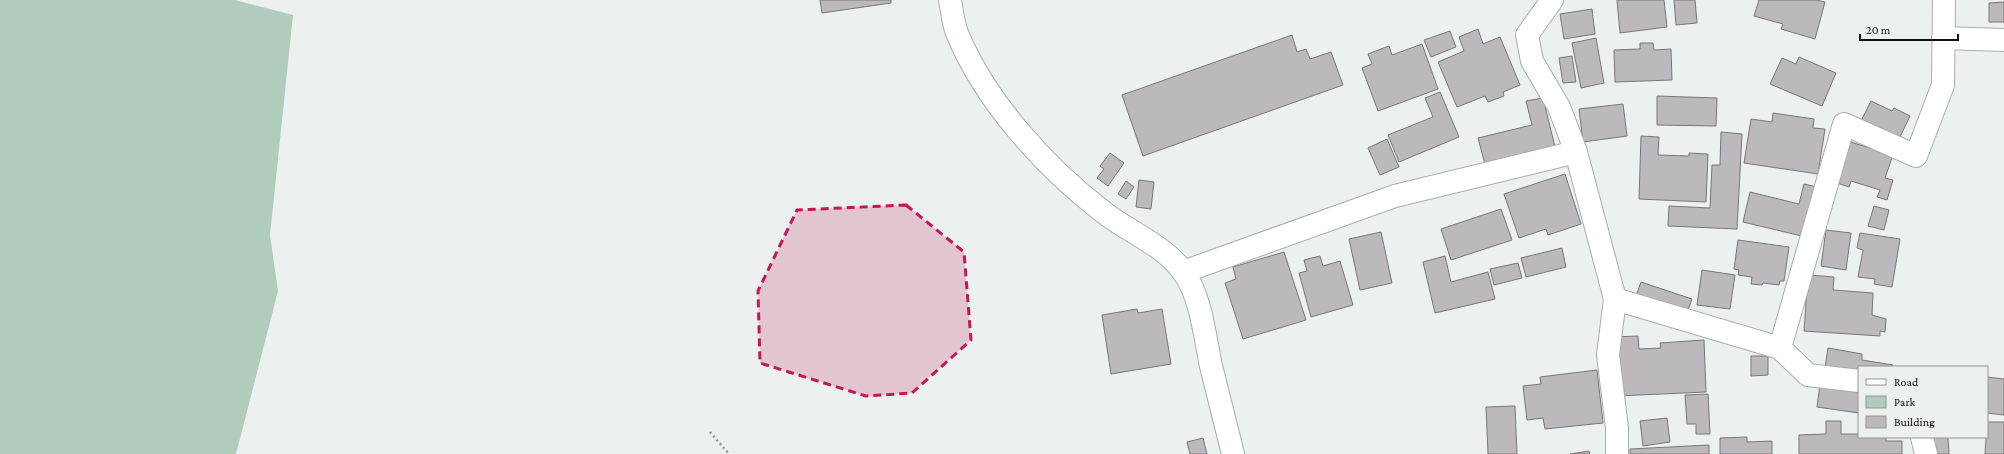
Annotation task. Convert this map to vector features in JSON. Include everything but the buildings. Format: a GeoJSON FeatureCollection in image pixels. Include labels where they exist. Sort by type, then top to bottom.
{"type":"FeatureCollection","features":[{"type":"Feature","properties":{"kind":"street"},"geometry":{"type":"LineString","coordinates":[[950,0],[956,31],[979,78],[1019,130],[1062,178],[1103,212],[1165,253],[1184,272],[1190,283],[1199,311],[1233,454]]}},
{"type":"Feature","properties":{"kind":"street"},"geometry":{"type":"LineString","coordinates":[[1552,0],[1528,35],[1532,61],[1559,107],[1576,152],[1615,299],[1608,355],[1617,428],[1617,454]]}},
{"type":"Feature","properties":{"kind":"street"},"geometry":{"type":"LineString","coordinates":[[1780,348],[1844,124],[1916,156],[1944,85],[1944,0]]}},
{"type":"Feature","properties":{"kind":"street"},"geometry":{"type":"LineString","coordinates":[[1944,38],[2004,40]]}},
{"type":"Feature","properties":{"kind":"street"},"geometry":{"type":"LineString","coordinates":[[1184,272],[1395,196],[1576,152]]}},
{"type":"Feature","properties":{"kind":"street"},"geometry":{"type":"LineString","coordinates":[[1615,299],[1780,348],[1808,375],[1858,381]]}},
{"type":"Feature","properties":{"kind":"street"},"geometry":{"type":"LineString","coordinates":[[1922,438],[1926,454]]}},
{"type":"Feature","properties":{"kind":"path"},"geometry":{"type":"LineString","coordinates":[[710,432],[729,454]]}},
{"type":"Feature","properties":{"kind":"highlighted area"},"geometry":{"type":"Polygon","coordinates":[[[906,205],[964,252],[971,340],[912,393],[866,396],[760,363],[758,291],[797,210],[906,205]]]}},
{"type":"Feature","properties":{"kind":"green space"},"geometry":{"type":"Polygon","coordinates":[[[0,0],[235,0],[293,15],[270,235],[278,291],[236,454],[0,454],[0,0]]]}}]}
